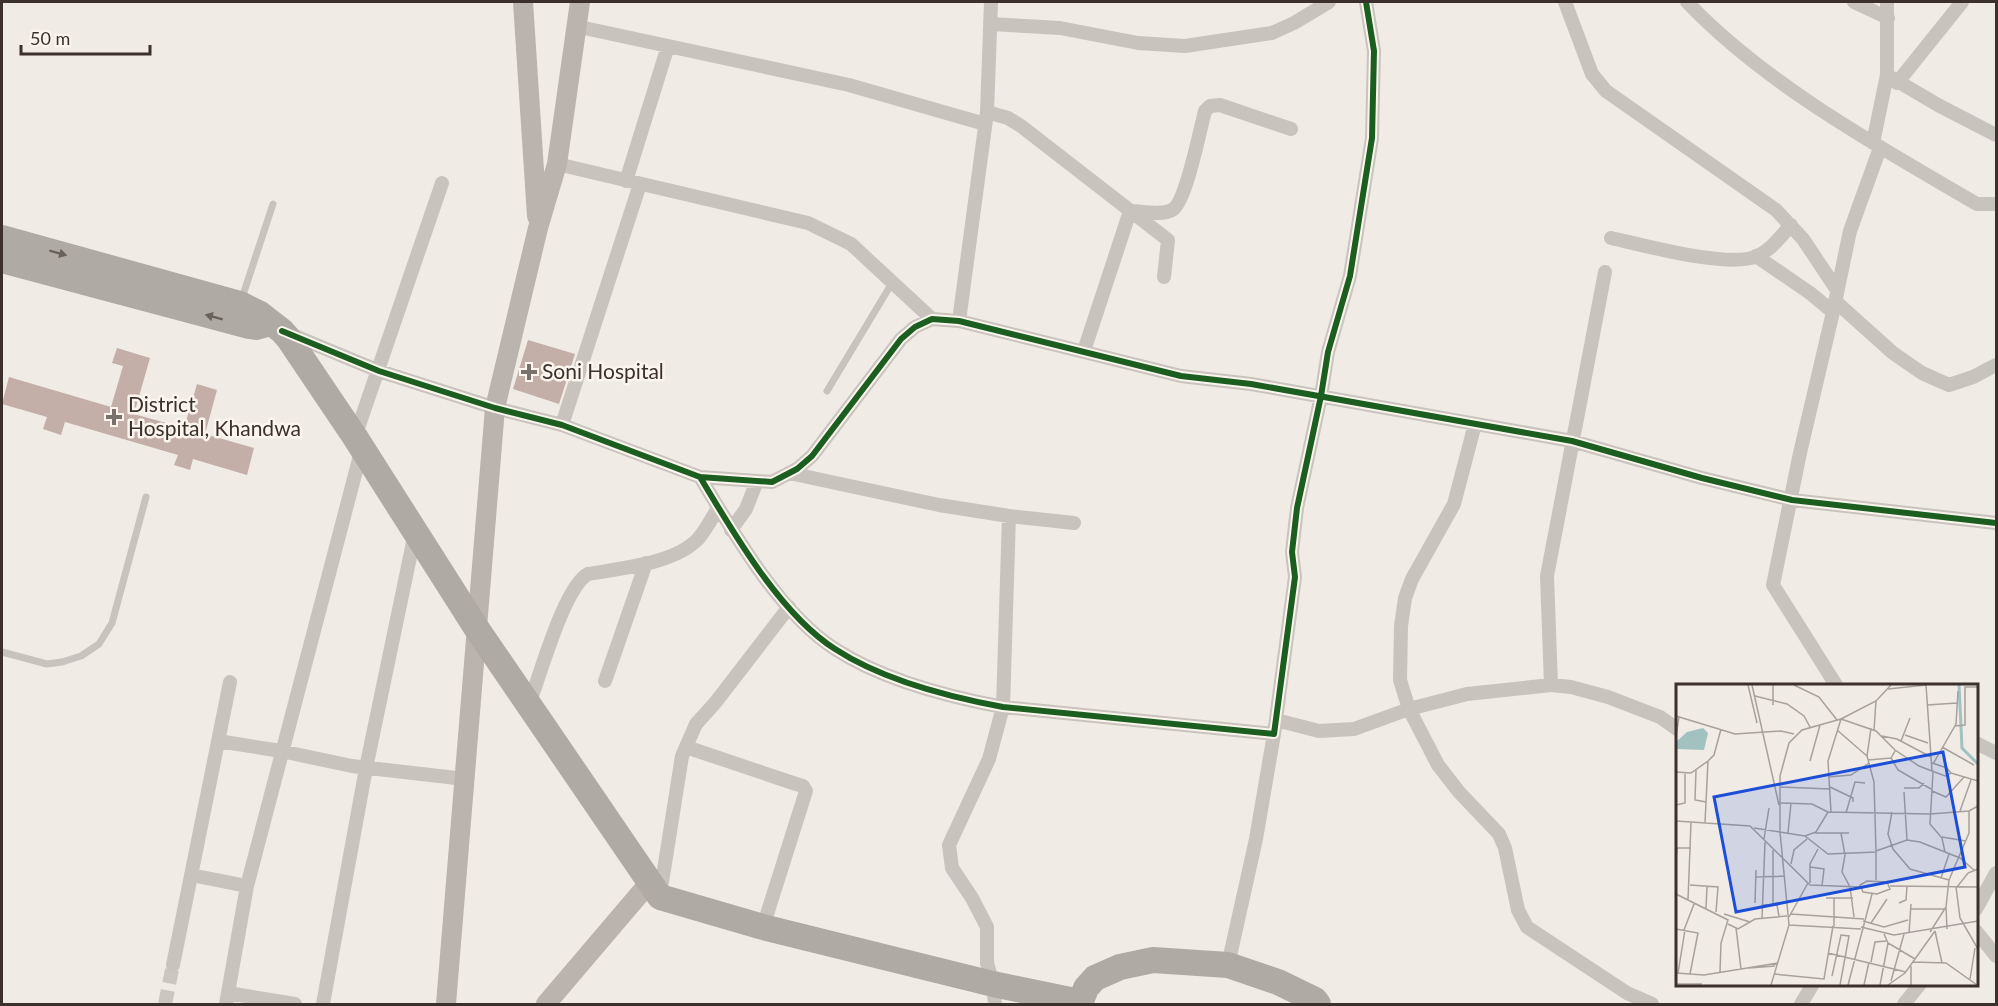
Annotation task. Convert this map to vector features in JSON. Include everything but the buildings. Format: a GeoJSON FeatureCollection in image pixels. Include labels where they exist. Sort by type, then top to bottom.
{"type":"FeatureCollection","features":[{"type":"Feature","properties":{"kind":"highway"},"geometry":{"type":"LineString","coordinates":[[2,238],[240,304],[255,310],[276,327],[358,442],[477,629],[654,890],[763,927],[994,994],[1080,1003],[1086,988],[1095,978],[1119,967],[1153,960],[1228,966],[1278,982],[1315,1000],[1318,1005]]}},
{"type":"Feature","properties":{"kind":"highway"},"geometry":{"type":"LineString","coordinates":[[2,260],[249,326],[276,327]]}},
{"type":"Feature","properties":{"kind":"main road"},"geometry":{"type":"LineString","coordinates":[[523,2],[538,228]]}},
{"type":"Feature","properties":{"kind":"main road"},"geometry":{"type":"LineString","coordinates":[[446,1005],[495,408],[538,228],[557,164],[579,2]]}},
{"type":"Feature","properties":{"kind":"main road"},"geometry":{"type":"LineString","coordinates":[[546,1005],[654,890]]}},
{"type":"Feature","properties":{"kind":"street"},"geometry":{"type":"LineString","coordinates":[[959,321],[986,118],[991,2]]}},
{"type":"Feature","properties":{"kind":"street"},"geometry":{"type":"LineString","coordinates":[[990,24],[1060,28],[1138,43],[1185,46],[1272,33],[1329,2]]}},
{"type":"Feature","properties":{"kind":"street"},"geometry":{"type":"LineString","coordinates":[[1228,966],[1256,839],[1275,727],[1295,577],[1292,552],[1297,508],[1328,352],[1350,276],[1372,138],[1374,51],[1366,2]]}},
{"type":"Feature","properties":{"kind":"street"},"geometry":{"type":"LineString","coordinates":[[1565,2],[1592,74],[1606,91],[1776,210],[1803,239],[1835,301],[1893,353],[1922,373],[1949,385],[1973,377],[1996,365]]}},
{"type":"Feature","properties":{"kind":"street"},"geometry":{"type":"LineString","coordinates":[[1687,2],[1704,20],[1776,78],[1876,145],[1977,204],[1996,204]]}},
{"type":"Feature","properties":{"kind":"street"},"geometry":{"type":"LineString","coordinates":[[1854,2],[1888,18]]}},
{"type":"Feature","properties":{"kind":"street"},"geometry":{"type":"LineString","coordinates":[[1835,684],[1773,585],[1850,231],[1876,145],[1892,79],[1887,2]]}},
{"type":"Feature","properties":{"kind":"street"},"geometry":{"type":"LineString","coordinates":[[1892,79],[1962,2]]}},
{"type":"Feature","properties":{"kind":"street"},"geometry":{"type":"LineString","coordinates":[[575,26],[849,85],[986,118],[1008,118],[1168,240],[1164,277]]}},
{"type":"Feature","properties":{"kind":"street"},"geometry":{"type":"LineString","coordinates":[[626,181],[668,46]]}},
{"type":"Feature","properties":{"kind":"street"},"geometry":{"type":"LineString","coordinates":[[1892,79],[1996,135]]}},
{"type":"Feature","properties":{"kind":"street"},"geometry":{"type":"LineString","coordinates":[[1130,211],[1166,213],[1176,208],[1184,194],[1205,111],[1210,106],[1220,105],[1291,129]]}},
{"type":"Feature","properties":{"kind":"street"},"geometry":{"type":"LineString","coordinates":[[557,164],[808,223],[851,243],[932,319]]}},
{"type":"Feature","properties":{"kind":"street"},"geometry":{"type":"LineString","coordinates":[[295,1005],[227,999],[247,886],[358,442],[379,371],[442,183]]}},
{"type":"Feature","properties":{"kind":"street"},"geometry":{"type":"LineString","coordinates":[[562,425],[640,184]]}},
{"type":"Feature","properties":{"kind":"street"},"geometry":{"type":"LineString","coordinates":[[1084,351],[1130,211]]}},
{"type":"Feature","properties":{"kind":"street"},"geometry":{"type":"LineString","coordinates":[[1611,238],[1702,256],[1740,260],[1756,256],[1772,246],[1791,225]]}},
{"type":"Feature","properties":{"kind":"street"},"geometry":{"type":"LineString","coordinates":[[1756,256],[1810,293],[1835,301]]}},
{"type":"Feature","properties":{"kind":"street"},"geometry":{"type":"LineString","coordinates":[[1551,685],[1547,576],[1605,272]]}},
{"type":"Feature","properties":{"kind":"street"},"geometry":{"type":"LineString","coordinates":[[276,327],[379,371],[495,408],[562,425],[700,477],[772,482],[789,473],[812,456],[901,339],[915,327],[932,319],[959,321],[1181,376],[1251,384],[1572,441],[1702,478],[1792,500],[1996,523]]}},
{"type":"Feature","properties":{"kind":"street"},"geometry":{"type":"LineString","coordinates":[[1475,424],[1454,504],[1412,579],[1405,598],[1399,658],[1400,680],[1409,709],[1438,765],[1459,792],[1498,834],[1505,848],[1518,910],[1527,927],[1625,999],[1652,1005]]}},
{"type":"Feature","properties":{"kind":"street"},"geometry":{"type":"LineString","coordinates":[[789,473],[919,501],[1009,516],[1074,523]]}},
{"type":"Feature","properties":{"kind":"street"},"geometry":{"type":"LineString","coordinates":[[700,477],[731,530],[806,626],[835,649],[869,666],[917,686],[961,700],[1003,708],[1319,731],[1354,729],[1409,709],[1467,694],[1551,685],[1571,687],[1608,697],[1660,717],[1676,728]]}},
{"type":"Feature","properties":{"kind":"street"},"geometry":{"type":"LineString","coordinates":[[731,530],[746,509],[757,481]]}},
{"type":"Feature","properties":{"kind":"street"},"geometry":{"type":"LineString","coordinates":[[530,704],[562,612],[577,584],[588,574],[646,563],[675,554],[698,539],[718,508]]}},
{"type":"Feature","properties":{"kind":"street"},"geometry":{"type":"LineString","coordinates":[[994,994],[987,963],[987,927],[972,898],[952,868],[949,845],[989,759],[1003,708],[1009,516]]}},
{"type":"Feature","properties":{"kind":"street"},"geometry":{"type":"LineString","coordinates":[[323,1005],[366,768],[415,530]]}},
{"type":"Feature","properties":{"kind":"street"},"geometry":{"type":"LineString","coordinates":[[605,681],[646,563]]}},
{"type":"Feature","properties":{"kind":"street"},"geometry":{"type":"LineString","coordinates":[[654,890],[682,756],[696,724],[715,703],[789,607]]}},
{"type":"Feature","properties":{"kind":"street"},"geometry":{"type":"LineString","coordinates":[[173,965],[230,682]]}},
{"type":"Feature","properties":{"kind":"street"},"geometry":{"type":"LineString","coordinates":[[218,741],[366,768],[465,779]]}},
{"type":"Feature","properties":{"kind":"street"},"geometry":{"type":"LineString","coordinates":[[1977,744],[1996,753]]}},
{"type":"Feature","properties":{"kind":"street"},"geometry":{"type":"LineString","coordinates":[[686,747],[803,786],[806,791],[763,927]]}},
{"type":"Feature","properties":{"kind":"street"},"geometry":{"type":"LineString","coordinates":[[1977,907],[1996,873]]}},
{"type":"Feature","properties":{"kind":"street"},"geometry":{"type":"LineString","coordinates":[[191,875],[247,886]]}},
{"type":"Feature","properties":{"kind":"street"},"geometry":{"type":"LineString","coordinates":[[1977,932],[1996,956]]}},
{"type":"Feature","properties":{"kind":"street"},"geometry":{"type":"LineString","coordinates":[[1801,1005],[1812,985]]}},
{"type":"Feature","properties":{"kind":"street"},"geometry":{"type":"LineString","coordinates":[[1904,1005],[1919,985]]}},
{"type":"Feature","properties":{"kind":"lane"},"geometry":{"type":"LineString","coordinates":[[240,304],[273,204]]}},
{"type":"Feature","properties":{"kind":"lane"},"geometry":{"type":"LineString","coordinates":[[827,391],[892,283]]}},
{"type":"Feature","properties":{"kind":"lane"},"geometry":{"type":"LineString","coordinates":[[2,652],[46,664],[81,656],[99,644],[112,623],[146,497]]}},
{"type":"Feature","properties":{"kind":"tunnel"},"geometry":{"type":"LineString","coordinates":[[165,1004],[173,965]]}},
{"type":"Feature","properties":{"kind":"cycle path"},"geometry":{"type":"LineString","coordinates":[[700,477],[759,570],[795,615],[835,649],[873,669],[916,686],[1003,707],[1274,734],[1295,577],[1292,552],[1297,508],[1328,352],[1350,276],[1372,138],[1374,51],[1366,2]]}},
{"type":"Feature","properties":{"kind":"cycle path"},"geometry":{"type":"LineString","coordinates":[[282,331],[379,371],[495,408],[562,425],[700,477],[772,482],[797,469],[812,456],[901,339],[915,327],[932,319],[959,321],[1181,376],[1251,384],[1572,441],[1702,478],[1792,500],[1996,523]]}},
{"type":"Feature","properties":{"kind":"place","name":"Soni Hospital"},"geometry":{"type":"Point","coordinates":[529,372]}},
{"type":"Feature","properties":{"kind":"place","name":"District Hospital, Khandwa"},"geometry":{"type":"Point","coordinates":[114,417]}}]}
